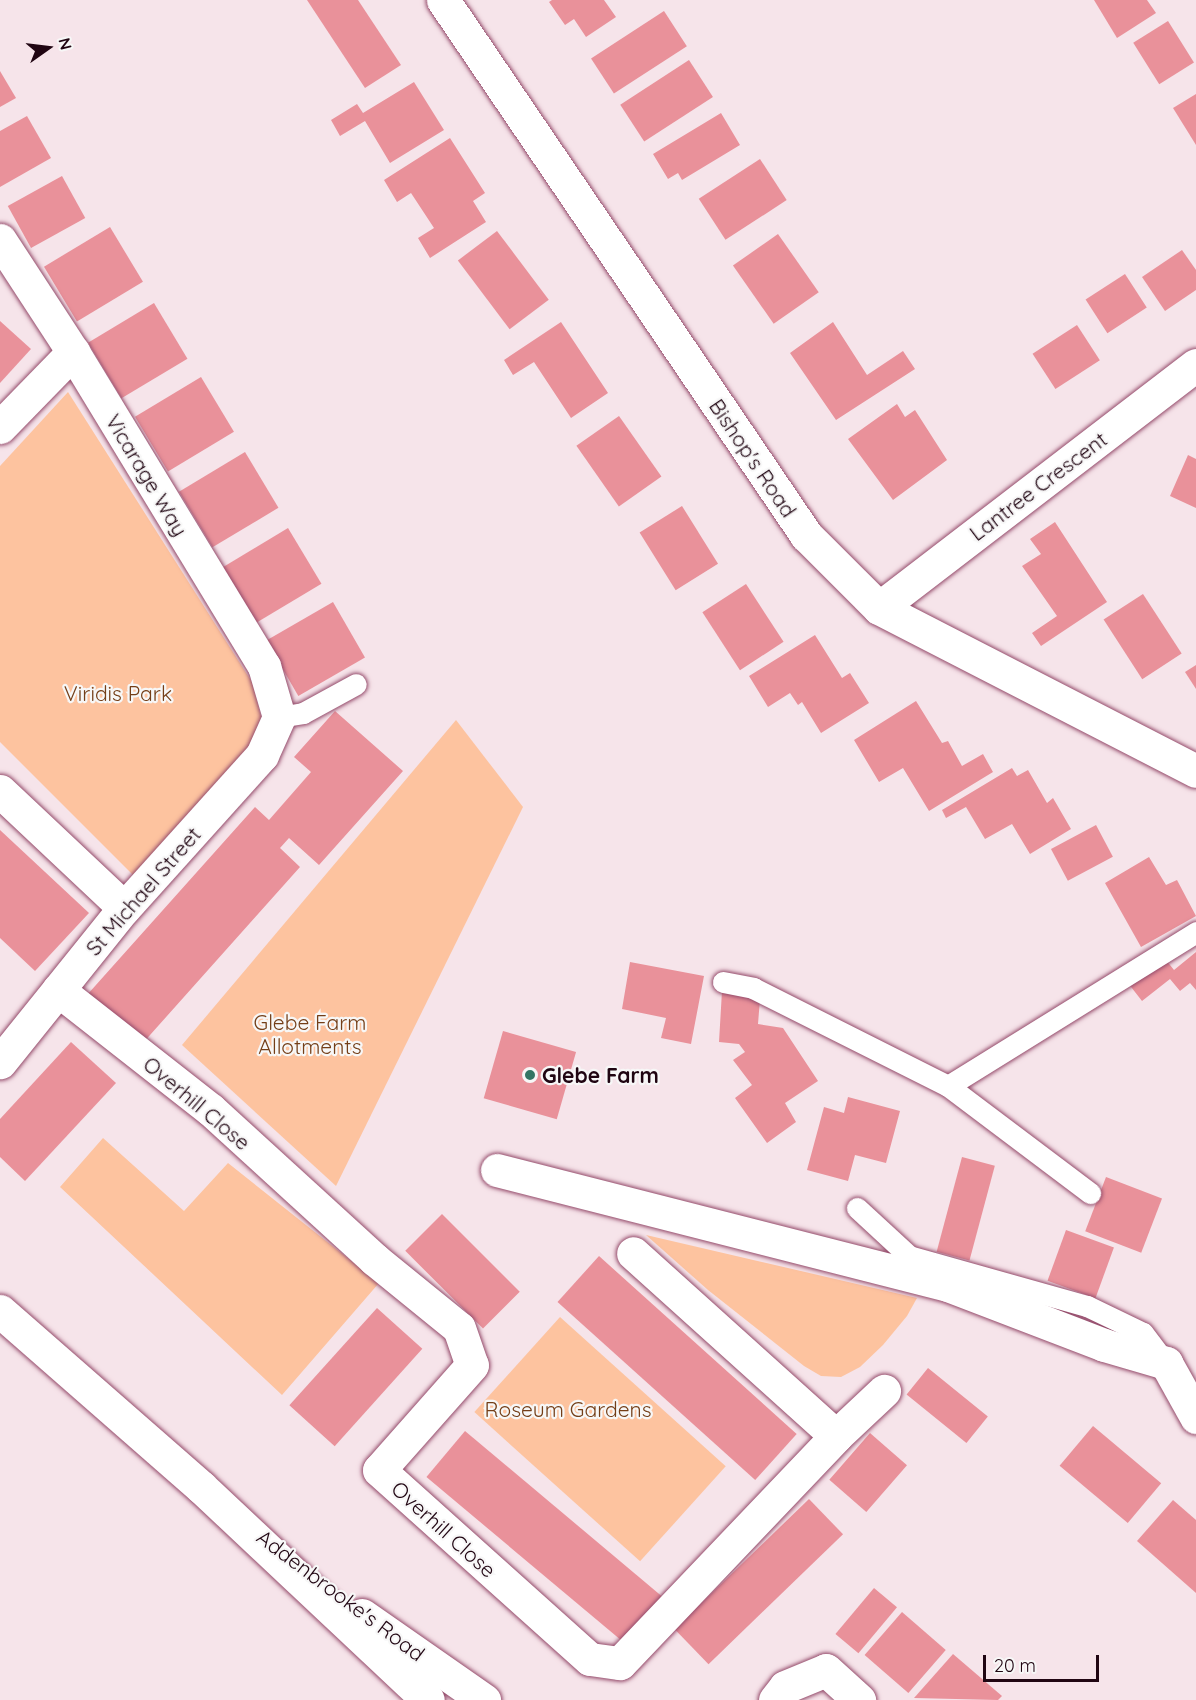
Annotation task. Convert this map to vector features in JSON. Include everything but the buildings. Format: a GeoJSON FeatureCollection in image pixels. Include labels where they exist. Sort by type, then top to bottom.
{"type":"FeatureCollection","features":[{"type":"Feature","properties":{"kind":"street","name":"Bishop's Road"},"geometry":{"type":"LineString","coordinates":[[443,0],[806,536],[879,608],[1196,771]]}},
{"type":"Feature","properties":{"kind":"street","name":"Vicarage Way"},"geometry":{"type":"LineString","coordinates":[[0,240],[73,352],[264,666],[279,717]]}},
{"type":"Feature","properties":{"kind":"street"},"geometry":{"type":"LineString","coordinates":[[0,427],[73,352]]}},
{"type":"Feature","properties":{"kind":"street","name":"Lantree Crescent"},"geometry":{"type":"LineString","coordinates":[[879,608],[1196,365]]}},
{"type":"Feature","properties":{"kind":"street","name":"St Michael Street"},"geometry":{"type":"LineString","coordinates":[[0,1062],[124,908],[262,755],[279,717]]}},
{"type":"Feature","properties":{"kind":"street"},"geometry":{"type":"LineString","coordinates":[[0,791],[124,908]]}},
{"type":"Feature","properties":{"kind":"street","name":"Overhill Close"},"geometry":{"type":"LineString","coordinates":[[58,990],[211,1110],[374,1259],[459,1328],[472,1365],[379,1470],[590,1659],[620,1663],[836,1436],[884,1391]]}},
{"type":"Feature","properties":{"kind":"street"},"geometry":{"type":"LineString","coordinates":[[498,1170],[948,1285],[1104,1345],[1166,1363],[1196,1417]]}},
{"type":"Feature","properties":{"kind":"street"},"geometry":{"type":"LineString","coordinates":[[633,1253],[836,1436]]}},
{"type":"Feature","properties":{"kind":"street","name":"Addenbrooke's Road"},"geometry":{"type":"LineString","coordinates":[[0,1311],[201,1487],[428,1700]]}},
{"type":"Feature","properties":{"kind":"street","name":"Addenbrooke's Road"},"geometry":{"type":"LineString","coordinates":[[201,1487],[344,1603],[484,1700]]}},
{"type":"Feature","properties":{"kind":"street"},"geometry":{"type":"LineString","coordinates":[[776,1700],[785,1687],[826,1670],[859,1700]]}},
{"type":"Feature","properties":{"kind":"lane"},"geometry":{"type":"LineString","coordinates":[[279,717],[303,713],[356,684]]}},
{"type":"Feature","properties":{"kind":"lane"},"geometry":{"type":"LineString","coordinates":[[948,1086],[1196,932]]}},
{"type":"Feature","properties":{"kind":"lane"},"geometry":{"type":"LineString","coordinates":[[723,982],[753,988],[948,1086],[1090,1193]]}},
{"type":"Feature","properties":{"kind":"lane"},"geometry":{"type":"LineString","coordinates":[[857,1208],[909,1256],[1087,1306],[1143,1333],[1166,1363]]}},
{"type":"Feature","properties":{"kind":"green space","name":"Viridis Park"},"geometry":{"type":"Polygon","coordinates":[[[68,392],[252,682],[261,717],[249,748],[133,875],[0,742],[0,466],[68,392]]]}},
{"type":"Feature","properties":{"kind":"green space","name":"Glebe Farm Allotments"},"geometry":{"type":"Polygon","coordinates":[[[456,720],[523,807],[336,1186],[182,1045],[456,720]]]}},
{"type":"Feature","properties":{"kind":"green space"},"geometry":{"type":"Polygon","coordinates":[[[103,1138],[184,1211],[228,1163],[379,1283],[282,1395],[60,1187],[103,1138]]]}},
{"type":"Feature","properties":{"kind":"green space"},"geometry":{"type":"Polygon","coordinates":[[[646,1235],[917,1298],[907,1316],[883,1345],[860,1367],[841,1377],[821,1376],[804,1366],[708,1290],[646,1235]]]}},
{"type":"Feature","properties":{"kind":"green space","name":"Roseum Gardens"},"geometry":{"type":"Polygon","coordinates":[[[560,1317],[726,1466],[640,1561],[474,1412],[560,1317]]]}},
{"type":"Feature","properties":{"kind":"place","name":"Glebe Farm"},"geometry":{"type":"Point","coordinates":[530,1075]}}]}
